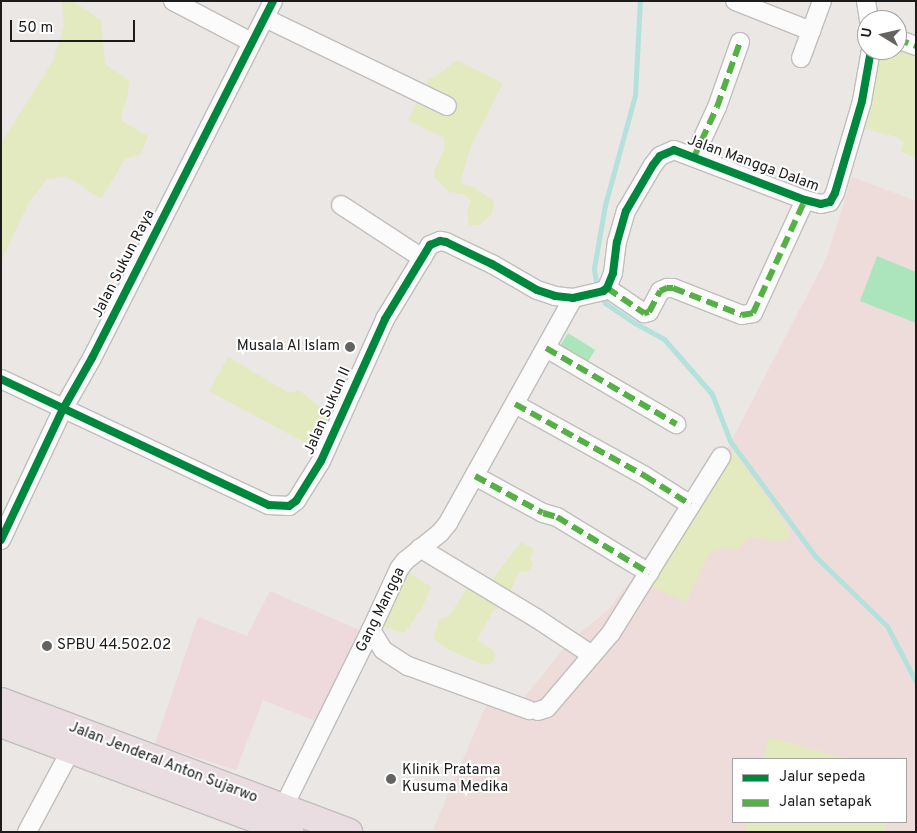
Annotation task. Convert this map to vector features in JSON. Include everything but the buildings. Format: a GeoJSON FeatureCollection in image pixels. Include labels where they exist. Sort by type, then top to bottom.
{"type":"FeatureCollection","features":[{"type":"Feature","properties":{"kind":"highway","name":"Jalan Jenderal Anton Sujarwo"},"geometry":{"type":"LineString","coordinates":[[1,701],[286,820]]}},
{"type":"Feature","properties":{"kind":"highway","name":"Jalan Jenderal Anton Sujarwo"},"geometry":{"type":"LineString","coordinates":[[1,724],[71,750],[286,820],[333,829]]}},
{"type":"Feature","properties":{"kind":"street"},"geometry":{"type":"LineString","coordinates":[[173,1],[251,42]]}},
{"type":"Feature","properties":{"kind":"street","name":"Jalan Sukun Raya"},"geometry":{"type":"LineString","coordinates":[[1,540],[63,409],[273,1]]}},
{"type":"Feature","properties":{"kind":"street"},"geometry":{"type":"LineString","coordinates":[[735,1],[811,31]]}},
{"type":"Feature","properties":{"kind":"street"},"geometry":{"type":"LineString","coordinates":[[801,58],[822,1]]}},
{"type":"Feature","properties":{"kind":"street"},"geometry":{"type":"LineString","coordinates":[[265,18],[447,106]]}},
{"type":"Feature","properties":{"kind":"street"},"geometry":{"type":"LineString","coordinates":[[694,157],[717,107],[740,42]]}},
{"type":"Feature","properties":{"kind":"street","name":"Jalan Mangga Dalam"},"geometry":{"type":"LineString","coordinates":[[593,293],[613,273],[617,242],[626,211],[660,156],[674,150],[805,200],[826,203],[835,193],[862,101],[869,60]]}},
{"type":"Feature","properties":{"kind":"street"},"geometry":{"type":"LineString","coordinates":[[593,293],[644,313],[649,312],[660,291],[673,288],[742,315],[753,313],[805,200]]}},
{"type":"Feature","properties":{"kind":"street"},"geometry":{"type":"LineString","coordinates":[[341,205],[422,258]]}},
{"type":"Feature","properties":{"kind":"street","name":"Jalan Sukun II"},"geometry":{"type":"LineString","coordinates":[[63,409],[269,505],[289,506],[296,501],[321,461],[386,319],[430,245],[446,242],[492,264],[538,290],[555,296],[593,293]]}},
{"type":"Feature","properties":{"kind":"street","name":"Gang Mangga"},"geometry":{"type":"LineString","coordinates":[[286,820],[404,561],[444,529],[546,348],[593,293]]}},
{"type":"Feature","properties":{"kind":"street"},"geometry":{"type":"LineString","coordinates":[[546,348],[676,424]]}},
{"type":"Feature","properties":{"kind":"street"},"geometry":{"type":"LineString","coordinates":[[1,379],[63,409]]}},
{"type":"Feature","properties":{"kind":"street"},"geometry":{"type":"LineString","coordinates":[[514,404],[645,476],[691,505]]}},
{"type":"Feature","properties":{"kind":"street"},"geometry":{"type":"LineString","coordinates":[[371,630],[383,650],[408,666],[533,711],[547,708],[611,633],[721,458]]}},
{"type":"Feature","properties":{"kind":"street"},"geometry":{"type":"LineString","coordinates":[[474,476],[543,513],[558,517],[649,573]]}},
{"type":"Feature","properties":{"kind":"street"},"geometry":{"type":"LineString","coordinates":[[420,548],[536,618],[592,655]]}},
{"type":"Feature","properties":{"kind":"street"},"geometry":{"type":"LineString","coordinates":[[27,832],[71,750]]}},
{"type":"Feature","properties":{"kind":"shaded area"},"geometry":{"type":"Polygon","coordinates":[[[852,177],[916,201],[916,832],[441,832],[433,829],[490,697],[518,705],[569,642],[610,608],[722,459],[827,257],[852,177]]]}},
{"type":"Feature","properties":{"kind":"shaded area"},"geometry":{"type":"Polygon","coordinates":[[[270,591],[359,630],[318,722],[263,700],[236,770],[155,744],[198,617],[247,636],[270,591]]]}},
{"type":"Feature","properties":{"kind":"green space"},"geometry":{"type":"Polygon","coordinates":[[[62,1],[72,1],[101,20],[105,64],[129,80],[128,95],[121,114],[122,121],[148,136],[141,154],[125,159],[101,199],[66,176],[47,179],[29,202],[1,261],[1,143],[53,61],[64,26],[62,1]]]}},
{"type":"Feature","properties":{"kind":"green space"},"geometry":{"type":"Polygon","coordinates":[[[907,49],[916,52],[916,158],[900,151],[904,143],[897,137],[861,128],[873,60],[907,60],[907,49]]]}},
{"type":"Feature","properties":{"kind":"green space"},"geometry":{"type":"Polygon","coordinates":[[[459,61],[503,83],[471,146],[460,183],[473,187],[494,201],[492,214],[479,225],[469,225],[467,210],[471,201],[463,194],[449,192],[434,177],[435,169],[444,150],[444,138],[408,120],[429,79],[443,72],[453,62],[459,61]]]}},
{"type":"Feature","properties":{"kind":"green space"},"geometry":{"type":"Polygon","coordinates":[[[877,256],[916,272],[916,323],[860,301],[877,256]]]}},
{"type":"Feature","properties":{"kind":"green space"},"geometry":{"type":"Polygon","coordinates":[[[568,333],[595,350],[586,365],[558,348],[568,333]]]}},
{"type":"Feature","properties":{"kind":"green space"},"geometry":{"type":"Polygon","coordinates":[[[228,357],[289,393],[299,390],[334,418],[317,449],[209,391],[228,357]]]}},
{"type":"Feature","properties":{"kind":"green space"},"geometry":{"type":"Polygon","coordinates":[[[734,451],[788,528],[790,538],[778,541],[755,537],[746,539],[738,550],[724,547],[709,553],[686,602],[639,581],[689,509],[734,451]]]}},
{"type":"Feature","properties":{"kind":"green space"},"geometry":{"type":"Polygon","coordinates":[[[521,542],[534,549],[530,558],[533,565],[528,571],[519,572],[502,608],[494,609],[477,640],[493,650],[495,656],[493,662],[486,665],[474,661],[447,649],[433,638],[440,619],[449,616],[477,577],[491,581],[521,542]]]}},
{"type":"Feature","properties":{"kind":"green space"},"geometry":{"type":"Polygon","coordinates":[[[404,569],[431,587],[422,608],[404,633],[379,625],[404,569]]]}},
{"type":"Feature","properties":{"kind":"green space"},"geometry":{"type":"Polygon","coordinates":[[[769,737],[845,758],[763,758],[769,737]]]}},
{"type":"Feature","properties":{"kind":"green space"},"geometry":{"type":"Polygon","coordinates":[[[746,823],[886,823],[886,832],[746,832],[746,823]]]}},
{"type":"Feature","properties":{"kind":"waterway"},"geometry":{"type":"LineString","coordinates":[[597,288],[594,268],[605,205],[635,95],[640,1]]}},
{"type":"Feature","properties":{"kind":"waterway"},"geometry":{"type":"LineString","coordinates":[[602,296],[605,303],[664,339],[712,394],[730,441],[815,556],[887,626],[916,682]]}},
{"type":"Feature","properties":{"kind":"marked path"},"geometry":{"type":"LineString","coordinates":[[694,157],[717,107],[740,42]]}},
{"type":"Feature","properties":{"kind":"marked path"},"geometry":{"type":"LineString","coordinates":[[907,43],[916,46]]}},
{"type":"Feature","properties":{"kind":"marked path"},"geometry":{"type":"LineString","coordinates":[[607,288],[644,313],[649,312],[660,291],[667,288],[673,288],[742,315],[753,313],[805,200]]}},
{"type":"Feature","properties":{"kind":"marked path"},"geometry":{"type":"LineString","coordinates":[[546,348],[676,424]]}},
{"type":"Feature","properties":{"kind":"marked path"},"geometry":{"type":"LineString","coordinates":[[515,404],[645,476],[691,505]]}},
{"type":"Feature","properties":{"kind":"marked path"},"geometry":{"type":"LineString","coordinates":[[475,476],[543,513],[557,517],[649,573]]}},
{"type":"Feature","properties":{"kind":"cycle path"},"geometry":{"type":"LineString","coordinates":[[1,540],[63,409],[92,358],[273,1]]}},
{"type":"Feature","properties":{"kind":"cycle path"},"geometry":{"type":"LineString","coordinates":[[1,379],[269,505],[289,506],[296,501],[321,461],[385,319],[430,245],[440,241],[446,242],[492,264],[537,290],[555,296],[573,298],[603,291],[607,288],[613,273],[617,242],[626,211],[660,156],[674,150],[805,200],[821,204],[830,202],[835,193],[862,101],[869,60]]}},
{"type":"Feature","properties":{"kind":"place","name":"Musala Al Islam"},"geometry":{"type":"Point","coordinates":[350,347]}},
{"type":"Feature","properties":{"kind":"place","name":"SPBU 44.502.02"},"geometry":{"type":"Point","coordinates":[47,646]}},
{"type":"Feature","properties":{"kind":"place","name":"Klinik Pratama Kusuma Medika"},"geometry":{"type":"Point","coordinates":[391,779]}}]}
